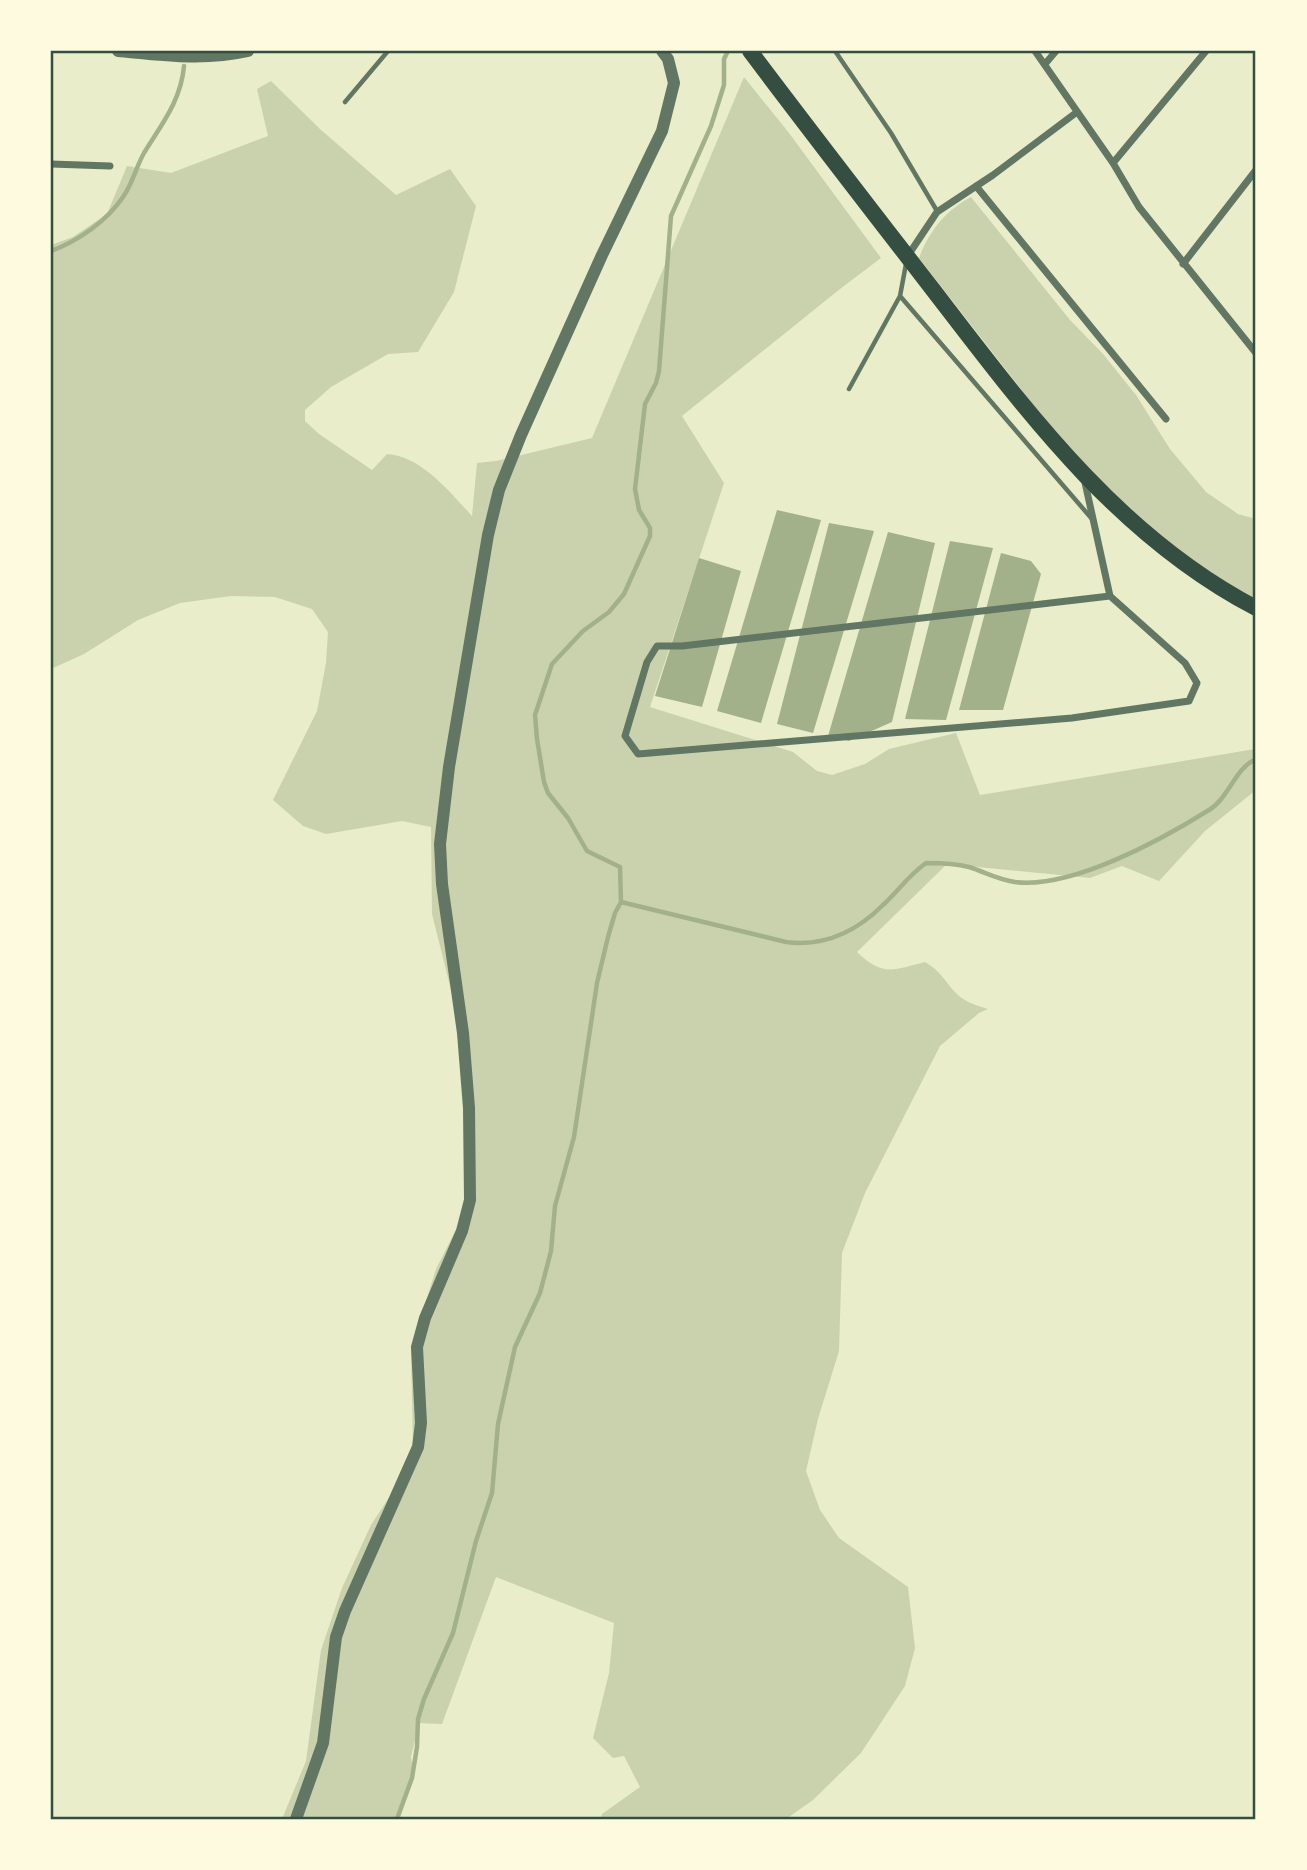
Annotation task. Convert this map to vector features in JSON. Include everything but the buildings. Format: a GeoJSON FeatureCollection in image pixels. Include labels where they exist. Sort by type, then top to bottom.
{"type":"FeatureCollection","features":[{"type":"Feature","properties":{"kind":"highway"},"geometry":{"type":"LineString","coordinates":[[750,51],[1009,388],[1084,477],[1185,565],[1232,596],[1256,608]]}},
{"type":"Feature","properties":{"kind":"street"},"geometry":{"type":"LineString","coordinates":[[118,51],[195,57],[223,56],[247,51]]}},
{"type":"Feature","properties":{"kind":"street"},"geometry":{"type":"LineString","coordinates":[[296,1819],[323,1743],[336,1637],[418,1447],[421,1423],[417,1347],[425,1318],[462,1231],[470,1200],[469,1108],[464,1045],[442,884],[440,844],[449,767],[491,523],[499,490],[521,435],[602,255],[662,131],[674,83],[668,59],[662,51]]}},
{"type":"Feature","properties":{"kind":"street"},"geometry":{"type":"LineString","coordinates":[[1035,51],[1113,163],[1139,207],[1256,352]]}},
{"type":"Feature","properties":{"kind":"street"},"geometry":{"type":"LineString","coordinates":[[1045,64],[1056,51]]}},
{"type":"Feature","properties":{"kind":"street"},"geometry":{"type":"LineString","coordinates":[[1113,163],[1206,51]]}},
{"type":"Feature","properties":{"kind":"street"},"geometry":{"type":"LineString","coordinates":[[907,257],[937,212],[1077,112]]}},
{"type":"Feature","properties":{"kind":"street"},"geometry":{"type":"LineString","coordinates":[[51,164],[110,166]]}},
{"type":"Feature","properties":{"kind":"street"},"geometry":{"type":"LineString","coordinates":[[1183,264],[1256,170]]}},
{"type":"Feature","properties":{"kind":"street"},"geometry":{"type":"LineString","coordinates":[[976,186],[1166,419]]}},
{"type":"Feature","properties":{"kind":"street"},"geometry":{"type":"LineString","coordinates":[[1084,477],[1110,596],[1185,663],[1197,683],[1189,701],[1072,718],[638,754],[625,736],[647,663],[657,646],[682,646],[1110,596]]}},
{"type":"Feature","properties":{"kind":"lane"},"geometry":{"type":"LineString","coordinates":[[345,102],[388,51]]}},
{"type":"Feature","properties":{"kind":"lane"},"geometry":{"type":"LineString","coordinates":[[835,51],[891,133],[937,212]]}},
{"type":"Feature","properties":{"kind":"lane"},"geometry":{"type":"LineString","coordinates":[[849,389],[900,296],[907,257]]}},
{"type":"Feature","properties":{"kind":"lane"},"geometry":{"type":"LineString","coordinates":[[900,296],[1093,519]]}},
{"type":"Feature","properties":{"kind":"shaded area"},"geometry":{"type":"Polygon","coordinates":[[[744,77],[881,258],[682,416],[724,483],[650,707],[793,752],[817,771],[832,775],[865,764],[889,749],[956,733],[980,795],[1255,749],[1256,790],[1205,831],[1159,881],[1122,866],[1090,878],[947,864],[857,952],[882,968],[896,969],[925,962],[937,971],[960,997],[988,1009],[979,1013],[940,1046],[865,1193],[842,1253],[839,1351],[818,1419],[806,1471],[820,1510],[839,1538],[908,1587],[915,1648],[905,1686],[861,1753],[813,1800],[786,1819],[601,1819],[602,1814],[640,1787],[624,1756],[613,1758],[593,1738],[609,1673],[614,1623],[496,1577],[442,1724],[419,1723],[411,1757],[414,1775],[396,1819],[282,1819],[306,1761],[321,1650],[342,1588],[371,1525],[405,1473],[413,1450],[411,1349],[436,1269],[471,1200],[465,1046],[432,914],[431,827],[402,821],[326,834],[303,826],[273,800],[317,711],[326,663],[328,632],[312,609],[275,597],[231,596],[180,603],[138,620],[84,654],[51,669],[51,245],[73,237],[107,214],[127,166],[171,173],[268,136],[257,89],[271,81],[320,129],[396,195],[450,169],[476,206],[454,292],[418,352],[388,354],[331,387],[305,410],[305,421],[319,434],[372,470],[387,454],[412,461],[434,477],[472,516],[477,463],[592,438],[744,77]]]}},
{"type":"Feature","properties":{"kind":"shaded area"},"geometry":{"type":"Polygon","coordinates":[[[971,197],[1070,320],[1103,354],[1136,395],[1170,449],[1206,492],[1238,514],[1256,519],[1256,607],[1171,550],[1059,438],[919,258],[939,222],[953,208],[971,197]]]}},
{"type":"Feature","properties":{"kind":"shaded area"},"geometry":{"type":"Polygon","coordinates":[[[777,510],[821,520],[761,723],[717,711],[777,510]]]}},
{"type":"Feature","properties":{"kind":"shaded area"},"geometry":{"type":"Polygon","coordinates":[[[829,523],[874,531],[813,733],[777,724],[829,523]]]}},
{"type":"Feature","properties":{"kind":"shaded area"},"geometry":{"type":"Polygon","coordinates":[[[888,532],[935,543],[892,722],[849,741],[828,736],[888,532]]]}},
{"type":"Feature","properties":{"kind":"shaded area"},"geometry":{"type":"Polygon","coordinates":[[[950,541],[993,548],[946,720],[905,719],[950,541]]]}},
{"type":"Feature","properties":{"kind":"shaded area"},"geometry":{"type":"Polygon","coordinates":[[[1001,553],[1031,561],[1041,574],[1003,710],[959,710],[1001,553]]]}},
{"type":"Feature","properties":{"kind":"shaded area"},"geometry":{"type":"Polygon","coordinates":[[[699,558],[741,571],[702,707],[655,696],[699,558]]]}},
{"type":"Feature","properties":{"kind":"waterway"},"geometry":{"type":"LineString","coordinates":[[397,1819],[412,1778],[418,1719],[453,1633],[476,1541],[492,1493],[498,1424],[515,1347],[540,1293],[551,1251],[555,1206],[574,1137],[597,983],[615,913],[621,902],[620,867],[587,851],[568,818],[548,793],[544,782],[535,715],[552,664],[583,631],[609,612],[624,594],[650,536],[650,528],[639,510],[635,489],[645,404],[659,371],[671,216],[711,126],[724,85],[724,59],[728,51]]}},
{"type":"Feature","properties":{"kind":"waterway"},"geometry":{"type":"LineString","coordinates":[[51,251],[91,229],[109,214],[123,197],[144,153],[175,102],[184,66]]}},
{"type":"Feature","properties":{"kind":"waterway"},"geometry":{"type":"LineString","coordinates":[[621,902],[786,942],[827,940],[851,930],[873,915],[926,863],[969,867],[1008,881],[1038,882],[1063,878],[1115,860],[1166,835],[1216,805],[1243,769],[1256,759]]}}]}
